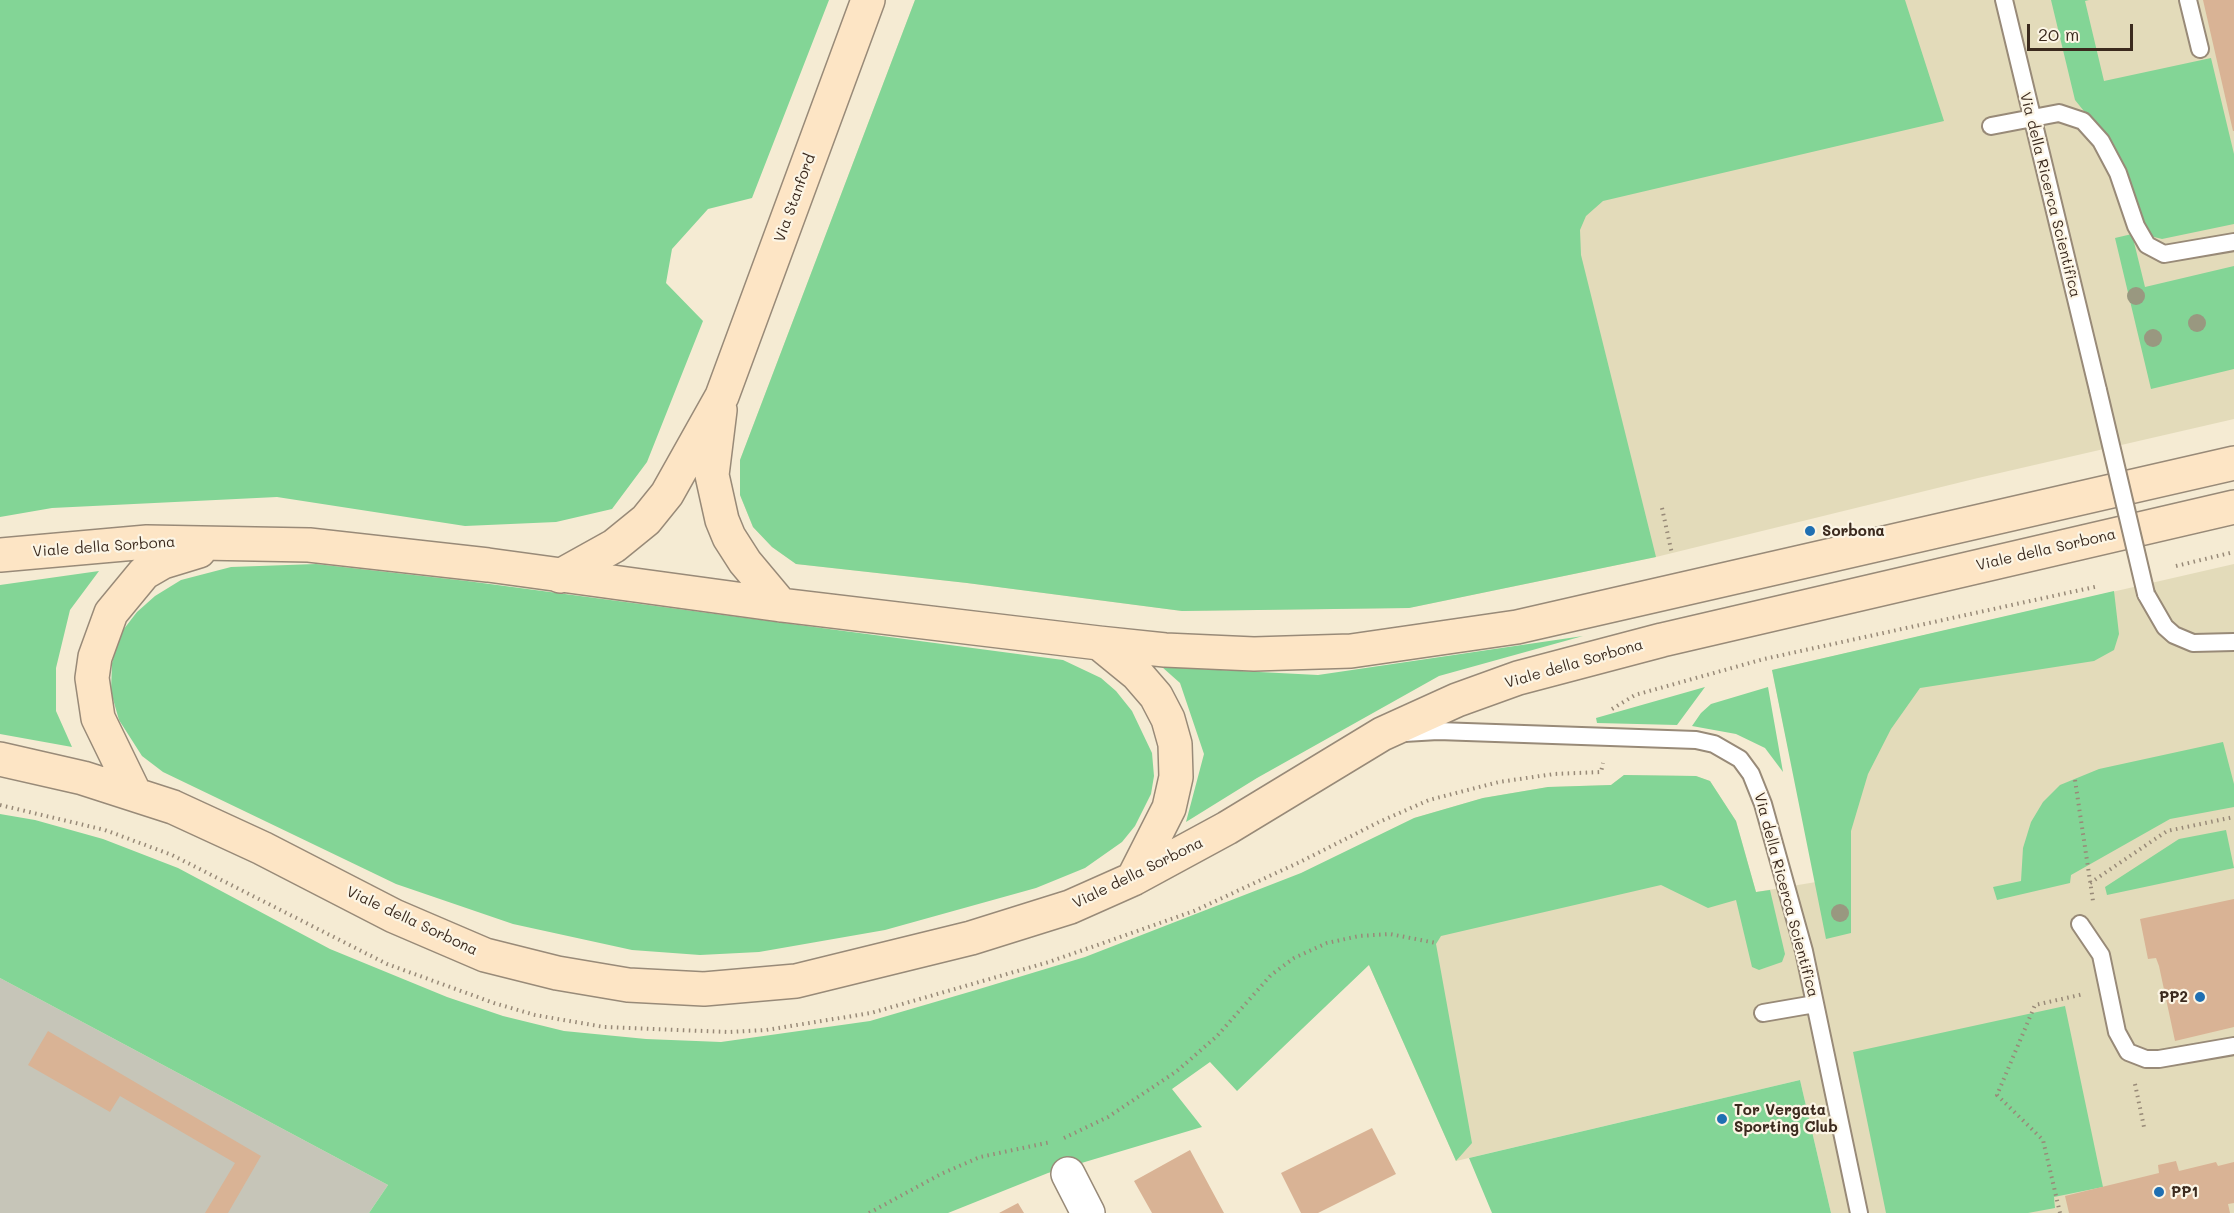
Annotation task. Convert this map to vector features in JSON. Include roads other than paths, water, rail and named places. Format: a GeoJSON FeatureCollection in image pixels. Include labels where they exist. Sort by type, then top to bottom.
{"type":"FeatureCollection","features":[{"type":"Feature","properties":{"kind":"street","name":"Via Stanford"},"geometry":{"type":"LineString","coordinates":[[560,576],[614,546],[646,520],[667,494],[722,396],[868,0]]}},
{"type":"Feature","properties":{"kind":"street","name":"Via Stanford"},"geometry":{"type":"LineString","coordinates":[[722,396],[712,467],[717,504],[729,537],[757,578],[781,605]]}},
{"type":"Feature","properties":{"kind":"street","name":"Viale della Sorbona"},"geometry":{"type":"LineString","coordinates":[[0,555],[147,542],[309,545],[781,605],[1165,650],[1266,653],[1351,651],[1469,636],[2234,463]]}},
{"type":"Feature","properties":{"kind":"street","name":"Viale della Sorbona"},"geometry":{"type":"LineString","coordinates":[[0,759],[134,792],[173,807],[262,848],[394,916],[446,940],[486,955],[556,973],[628,985],[704,989],[818,978],[972,938],[1045,916],[1133,879],[1227,828],[1382,734],[1457,700],[1518,678],[1583,659],[2234,507]]}},
{"type":"Feature","properties":{"kind":"street"},"geometry":{"type":"LineString","coordinates":[[134,792],[105,736],[95,707],[92,678],[102,633],[111,613],[144,573],[183,555],[242,542]]}},
{"type":"Feature","properties":{"kind":"street"},"geometry":{"type":"LineString","coordinates":[[1099,643],[1137,674],[1156,696],[1168,719],[1175,744],[1176,777],[1169,808],[1133,879]]}},
{"type":"Feature","properties":{"kind":"street"},"geometry":{"type":"LineString","coordinates":[[1068,1174],[1088,1213]]}},
{"type":"Feature","properties":{"kind":"lane","name":"Via della Ricerca Scientifica"},"geometry":{"type":"LineString","coordinates":[[2004,0],[2146,594],[2164,627],[2174,635],[2193,643],[2234,642]]}},
{"type":"Feature","properties":{"kind":"lane"},"geometry":{"type":"LineString","coordinates":[[2188,0],[2200,49]]}},
{"type":"Feature","properties":{"kind":"lane"},"geometry":{"type":"LineString","coordinates":[[1991,126],[2060,113],[2084,121],[2118,173],[2136,226],[2147,245],[2164,254],[2234,242]]}},
{"type":"Feature","properties":{"kind":"lane","name":"Via della Ricerca Scientifica"},"geometry":{"type":"LineString","coordinates":[[1382,734],[1438,731],[1696,740],[1714,744],[1740,759],[1751,774],[1763,804],[1804,951],[1859,1213]]}},
{"type":"Feature","properties":{"kind":"lane"},"geometry":{"type":"LineString","coordinates":[[2080,924],[2102,955],[2117,1032],[2128,1052],[2146,1059],[2159,1059],[2234,1046]]}},
{"type":"Feature","properties":{"kind":"lane"},"geometry":{"type":"LineString","coordinates":[[1762,1013],[1815,1004]]}},
{"type":"Feature","properties":{"kind":"place","name":"Sorbona"},"geometry":{"type":"Point","coordinates":[1810,531]}},
{"type":"Feature","properties":{"kind":"place","name":"PP2"},"geometry":{"type":"Point","coordinates":[2200,997]}},
{"type":"Feature","properties":{"kind":"place","name":"Tor Vergata Sporting Club"},"geometry":{"type":"Point","coordinates":[1722,1119]}},
{"type":"Feature","properties":{"kind":"place","name":"PP1"},"geometry":{"type":"Point","coordinates":[2159,1192]}}]}
